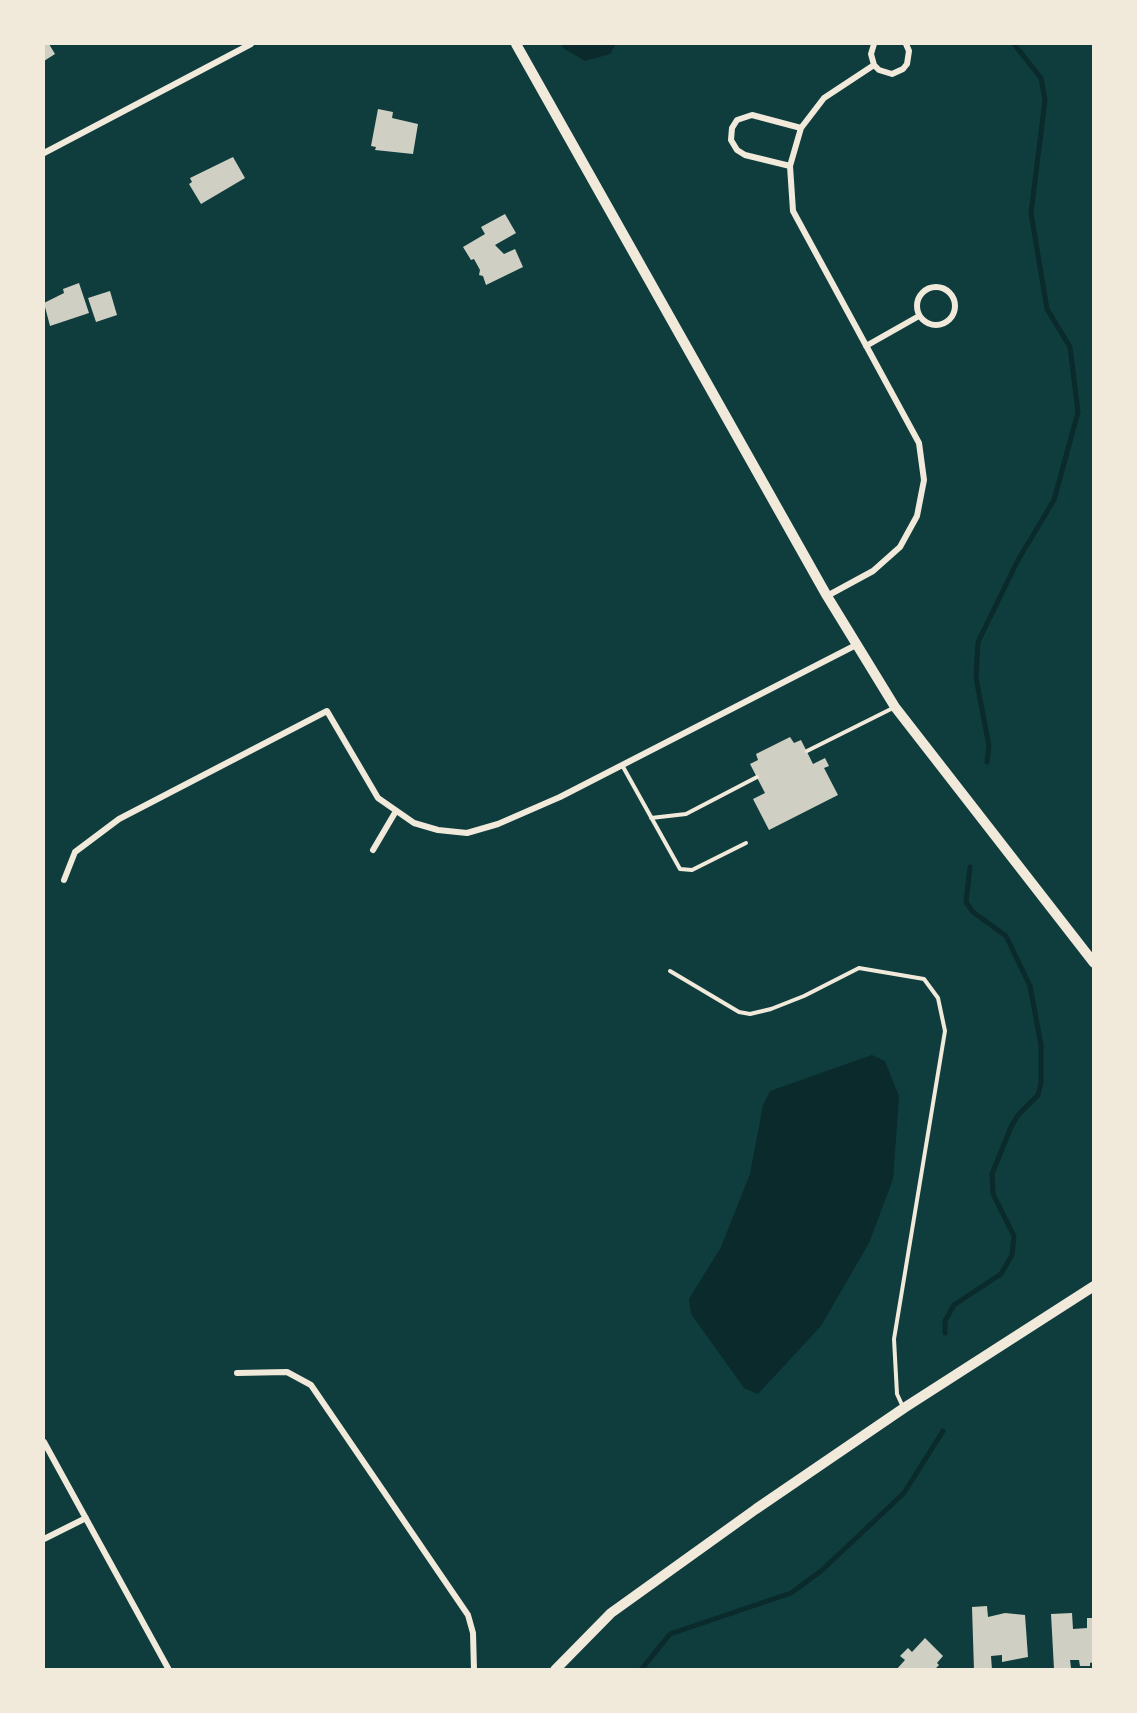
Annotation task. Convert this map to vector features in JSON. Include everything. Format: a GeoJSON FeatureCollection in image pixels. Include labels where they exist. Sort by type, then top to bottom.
{"type":"FeatureCollection","features":[{"type":"Feature","properties":{"kind":"main road"},"geometry":{"type":"LineString","coordinates":[[516,44],[856,645],[895,707],[1094,963]]}},
{"type":"Feature","properties":{"kind":"main road"},"geometry":{"type":"LineString","coordinates":[[555,1670],[611,1613],[904,1408],[1094,1286]]}},
{"type":"Feature","properties":{"kind":"street"},"geometry":{"type":"LineString","coordinates":[[44,153],[251,44]]}},
{"type":"Feature","properties":{"kind":"street"},"geometry":{"type":"LineString","coordinates":[[874,44],[871,54],[874,65],[885,73],[903,69],[909,57],[906,44]]}},
{"type":"Feature","properties":{"kind":"street"},"geometry":{"type":"LineString","coordinates":[[827,596],[873,571],[900,547],[917,516],[924,480],[919,443],[793,211],[790,166],[801,128],[824,98],[874,65]]}},
{"type":"Feature","properties":{"kind":"street"},"geometry":{"type":"LineString","coordinates":[[790,166],[746,155],[737,150],[731,140],[732,128],[737,120],[752,115],[801,128]]}},
{"type":"Feature","properties":{"kind":"street"},"geometry":{"type":"LineString","coordinates":[[937,286],[949,291],[955,302],[953,315],[944,324],[931,325],[919,316],[918,299],[925,290],[937,286]]}},
{"type":"Feature","properties":{"kind":"street"},"geometry":{"type":"LineString","coordinates":[[866,346],[919,316]]}},
{"type":"Feature","properties":{"kind":"street"},"geometry":{"type":"LineString","coordinates":[[64,879],[75,852],[119,819],[327,711],[368,785],[378,798],[414,823],[438,830],[467,833],[498,824],[560,797],[856,645]]}},
{"type":"Feature","properties":{"kind":"street"},"geometry":{"type":"LineString","coordinates":[[373,850],[396,811]]}},
{"type":"Feature","properties":{"kind":"street"},"geometry":{"type":"LineString","coordinates":[[237,1373],[287,1372],[311,1386],[468,1615],[473,1633],[474,1670]]}},
{"type":"Feature","properties":{"kind":"street"},"geometry":{"type":"LineString","coordinates":[[44,1442],[169,1670]]}},
{"type":"Feature","properties":{"kind":"street"},"geometry":{"type":"LineString","coordinates":[[44,1539],[86,1518]]}},
{"type":"Feature","properties":{"kind":"lane"},"geometry":{"type":"LineString","coordinates":[[807,751],[895,707]]}},
{"type":"Feature","properties":{"kind":"lane"},"geometry":{"type":"LineString","coordinates":[[622,765],[680,869],[692,870],[746,843]]}},
{"type":"Feature","properties":{"kind":"lane"},"geometry":{"type":"LineString","coordinates":[[651,818],[686,813],[757,777]]}},
{"type":"Feature","properties":{"kind":"lane"},"geometry":{"type":"LineString","coordinates":[[670,970],[739,1012],[750,1014],[771,1009],[804,996],[859,968],[924,979],[938,998],[945,1031],[894,1339],[897,1394],[904,1408]]}},
{"type":"Feature","properties":{"kind":"water"},"geometry":{"type":"Polygon","coordinates":[[[561,44],[616,44],[610,54],[585,61],[563,48],[561,44]]]}},
{"type":"Feature","properties":{"kind":"water"},"geometry":{"type":"Polygon","coordinates":[[[872,1055],[885,1061],[899,1096],[893,1179],[869,1243],[821,1326],[758,1394],[744,1388],[691,1314],[689,1299],[721,1247],[750,1174],[763,1105],[770,1091],[872,1055]]]}},
{"type":"Feature","properties":{"kind":"building"},"geometry":{"type":"Polygon","coordinates":[[[44,44],[49,44],[55,54],[44,61],[44,44]]]}},
{"type":"Feature","properties":{"kind":"building"},"geometry":{"type":"Polygon","coordinates":[[[378,109],[393,112],[392,118],[418,124],[413,154],[375,150],[376,147],[371,146],[378,109]]]}},
{"type":"Feature","properties":{"kind":"building"},"geometry":{"type":"Polygon","coordinates":[[[233,157],[245,178],[201,204],[189,184],[192,182],[190,178],[233,157]]]}},
{"type":"Feature","properties":{"kind":"building"},"geometry":{"type":"Polygon","coordinates":[[[505,214],[516,233],[495,245],[504,254],[515,249],[523,267],[486,285],[483,276],[479,275],[480,270],[474,259],[471,260],[463,247],[485,234],[481,227],[505,214]]]}},
{"type":"Feature","properties":{"kind":"building"},"geometry":{"type":"Polygon","coordinates":[[[79,283],[89,313],[50,326],[44,303],[64,293],[63,289],[79,283]]]}},
{"type":"Feature","properties":{"kind":"building"},"geometry":{"type":"Polygon","coordinates":[[[110,291],[117,315],[96,322],[88,298],[110,291]]]}},
{"type":"Feature","properties":{"kind":"building"},"geometry":{"type":"Polygon","coordinates":[[[790,737],[794,743],[801,740],[813,764],[825,758],[829,766],[824,768],[838,795],[769,830],[753,799],[765,793],[750,764],[758,760],[756,754],[790,737]]]}},
{"type":"Feature","properties":{"kind":"building"},"geometry":{"type":"Polygon","coordinates":[[[987,1606],[988,1617],[1005,1613],[1025,1615],[1028,1657],[1002,1662],[1002,1655],[991,1656],[992,1670],[974,1670],[972,1607],[987,1606]]]}},
{"type":"Feature","properties":{"kind":"building"},"geometry":{"type":"Polygon","coordinates":[[[1072,1613],[1073,1629],[1087,1628],[1087,1618],[1094,1618],[1094,1662],[1090,1663],[1090,1666],[1080,1666],[1079,1660],[1070,1660],[1071,1668],[1054,1669],[1051,1614],[1072,1613]]]}},
{"type":"Feature","properties":{"kind":"building"},"geometry":{"type":"Polygon","coordinates":[[[925,1638],[943,1656],[937,1663],[939,1665],[934,1670],[896,1670],[905,1660],[900,1656],[908,1648],[912,1652],[925,1638]]]}},
{"type":"Feature","properties":{"kind":"waterway"},"geometry":{"type":"LineString","coordinates":[[987,762],[989,746],[976,678],[978,642],[1018,560],[1054,500],[1078,412],[1070,347],[1047,309],[1031,213],[1045,100],[1041,78],[1014,44]]}},
{"type":"Feature","properties":{"kind":"waterway"},"geometry":{"type":"LineString","coordinates":[[945,1333],[945,1321],[954,1305],[1001,1274],[1012,1255],[1014,1236],[993,1194],[992,1174],[1011,1127],[1018,1115],[1038,1095],[1041,1083],[1041,1045],[1030,986],[1006,936],[973,912],[966,902],[970,867]]}},
{"type":"Feature","properties":{"kind":"waterway"},"geometry":{"type":"LineString","coordinates":[[641,1670],[670,1634],[791,1593],[821,1571],[904,1493],[943,1431]]}}]}
